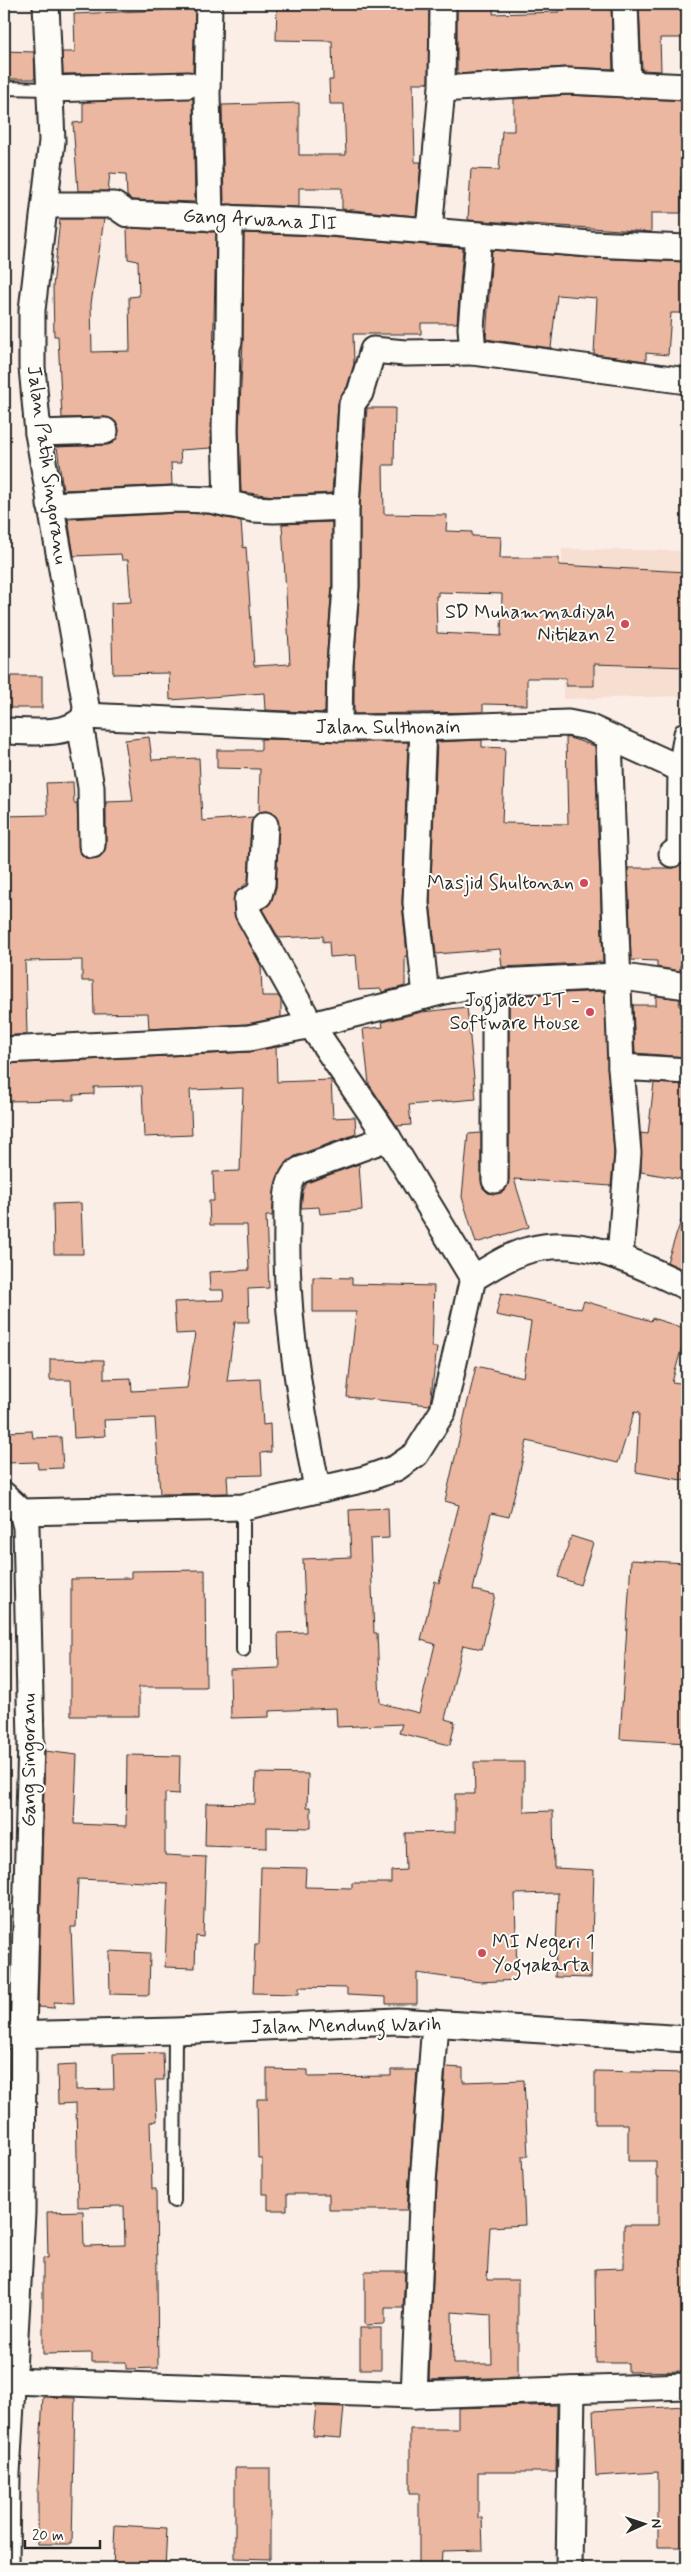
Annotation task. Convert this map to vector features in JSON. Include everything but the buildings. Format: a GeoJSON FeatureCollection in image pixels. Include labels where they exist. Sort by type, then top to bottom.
{"type":"FeatureCollection","features":[{"type":"Feature","properties":{"kind":"street","name":"Jalan Patih Singoranu"},"geometry":{"type":"LineString","coordinates":[[46,4],[52,141],[32,310],[32,367],[38,433],[86,706],[82,720],[91,787],[92,844]]}},
{"type":"Feature","properties":{"kind":"street"},"geometry":{"type":"LineString","coordinates":[[209,4],[198,90],[220,218],[229,342],[227,347],[225,429],[227,504]]}},
{"type":"Feature","properties":{"kind":"street"},"geometry":{"type":"LineString","coordinates":[[429,231],[442,89],[443,4]]}},
{"type":"Feature","properties":{"kind":"street"},"geometry":{"type":"LineString","coordinates":[[625,4],[628,85]]}},
{"type":"Feature","properties":{"kind":"street"},"geometry":{"type":"LineString","coordinates":[[442,89],[567,81],[687,87]]}},
{"type":"Feature","properties":{"kind":"street"},"geometry":{"type":"LineString","coordinates":[[49,89],[198,90]]}},
{"type":"Feature","properties":{"kind":"street","name":"Gang Arwana III"},"geometry":{"type":"LineString","coordinates":[[45,205],[114,205],[127,214],[318,222],[590,244],[687,248]]}},
{"type":"Feature","properties":{"kind":"street"},"geometry":{"type":"LineString","coordinates":[[473,352],[471,328],[478,235]]}},
{"type":"Feature","properties":{"kind":"street"},"geometry":{"type":"LineString","coordinates":[[339,728],[340,665],[346,587],[346,508],[352,404],[360,393],[374,350],[405,353],[473,352],[687,381]]}},
{"type":"Feature","properties":{"kind":"street"},"geometry":{"type":"LineString","coordinates":[[38,433],[105,431]]}},
{"type":"Feature","properties":{"kind":"street"},"geometry":{"type":"LineString","coordinates":[[50,505],[177,499],[210,500],[274,510],[346,508]]}},
{"type":"Feature","properties":{"kind":"street","name":"Jalan Sulthonain"},"geometry":{"type":"LineString","coordinates":[[4,731],[63,730],[82,720],[339,728],[423,728],[568,723],[588,727],[609,739],[684,769]]}},
{"type":"Feature","properties":{"kind":"street"},"geometry":{"type":"LineString","coordinates":[[423,728],[416,903],[426,996]]}},
{"type":"Feature","properties":{"kind":"street"},"geometry":{"type":"LineString","coordinates":[[672,854],[680,848],[687,734]]}},
{"type":"Feature","properties":{"kind":"street"},"geometry":{"type":"LineString","coordinates":[[609,739],[616,976],[628,1153],[620,1257]]}},
{"type":"Feature","properties":{"kind":"street"},"geometry":{"type":"LineString","coordinates":[[4,1495],[22,1512],[243,1507],[318,1488],[365,1479],[396,1468],[416,1454],[443,1411],[473,1278],[388,1138],[311,1025],[248,912],[246,905],[259,895],[262,884],[265,825]]}},
{"type":"Feature","properties":{"kind":"street"},"geometry":{"type":"LineString","coordinates":[[4,1050],[249,1038],[311,1025],[426,996],[495,982],[616,976],[687,986]]}},
{"type":"Feature","properties":{"kind":"street"},"geometry":{"type":"LineString","coordinates":[[495,982],[495,1180]]}},
{"type":"Feature","properties":{"kind":"street"},"geometry":{"type":"LineString","coordinates":[[621,1067],[687,1071]]}},
{"type":"Feature","properties":{"kind":"street"},"geometry":{"type":"LineString","coordinates":[[318,1488],[301,1407],[287,1296],[287,1213],[290,1179],[300,1170],[388,1138]]}},
{"type":"Feature","properties":{"kind":"street"},"geometry":{"type":"LineString","coordinates":[[473,1278],[522,1253],[545,1247],[590,1249],[620,1257],[687,1287]]}},
{"type":"Feature","properties":{"kind":"street","name":"Gang Singoranu"},"geometry":{"type":"LineString","coordinates":[[6,2568],[5,2474],[22,2213],[13,2034],[31,1741],[26,1527],[22,1512]]}},
{"type":"Feature","properties":{"kind":"street","name":"Jalan Mendung Warih"},"geometry":{"type":"LineString","coordinates":[[13,2034],[174,2031],[398,2021],[687,2039]]}},
{"type":"Feature","properties":{"kind":"street"},"geometry":{"type":"LineString","coordinates":[[414,2396],[423,2182],[435,2023]]}},
{"type":"Feature","properties":{"kind":"street"},"geometry":{"type":"LineString","coordinates":[[11,2381],[414,2396],[687,2386]]}},
{"type":"Feature","properties":{"kind":"street"},"geometry":{"type":"LineString","coordinates":[[569,2568],[572,2390]]}},
{"type":"Feature","properties":{"kind":"lane"},"geometry":{"type":"LineString","coordinates":[[4,88],[49,89]]}},
{"type":"Feature","properties":{"kind":"lane"},"geometry":{"type":"LineString","coordinates":[[243,1507],[243,1650]]}},
{"type":"Feature","properties":{"kind":"lane"},"geometry":{"type":"LineString","coordinates":[[174,2031],[174,2201]]}},
{"type":"Feature","properties":{"kind":"shaded area","name":"SD Muhammadiyah Nitikan 2"},"geometry":{"type":"Polygon","coordinates":[[[562,549],[687,551],[687,696],[563,699],[562,549]]]}},
{"type":"Feature","properties":{"kind":"place","name":"SD Muhammadiyah Nitikan 2"},"geometry":{"type":"Point","coordinates":[625,624]}},
{"type":"Feature","properties":{"kind":"place","name":"Masjid Shultonan"},"geometry":{"type":"Point","coordinates":[584,883]}},
{"type":"Feature","properties":{"kind":"place","name":"Jogjadev IT - Software House"},"geometry":{"type":"Point","coordinates":[590,1012]}},
{"type":"Feature","properties":{"kind":"place","name":"MI Negeri 1 Yogyakarta"},"geometry":{"type":"Point","coordinates":[482,1953]}}]}
